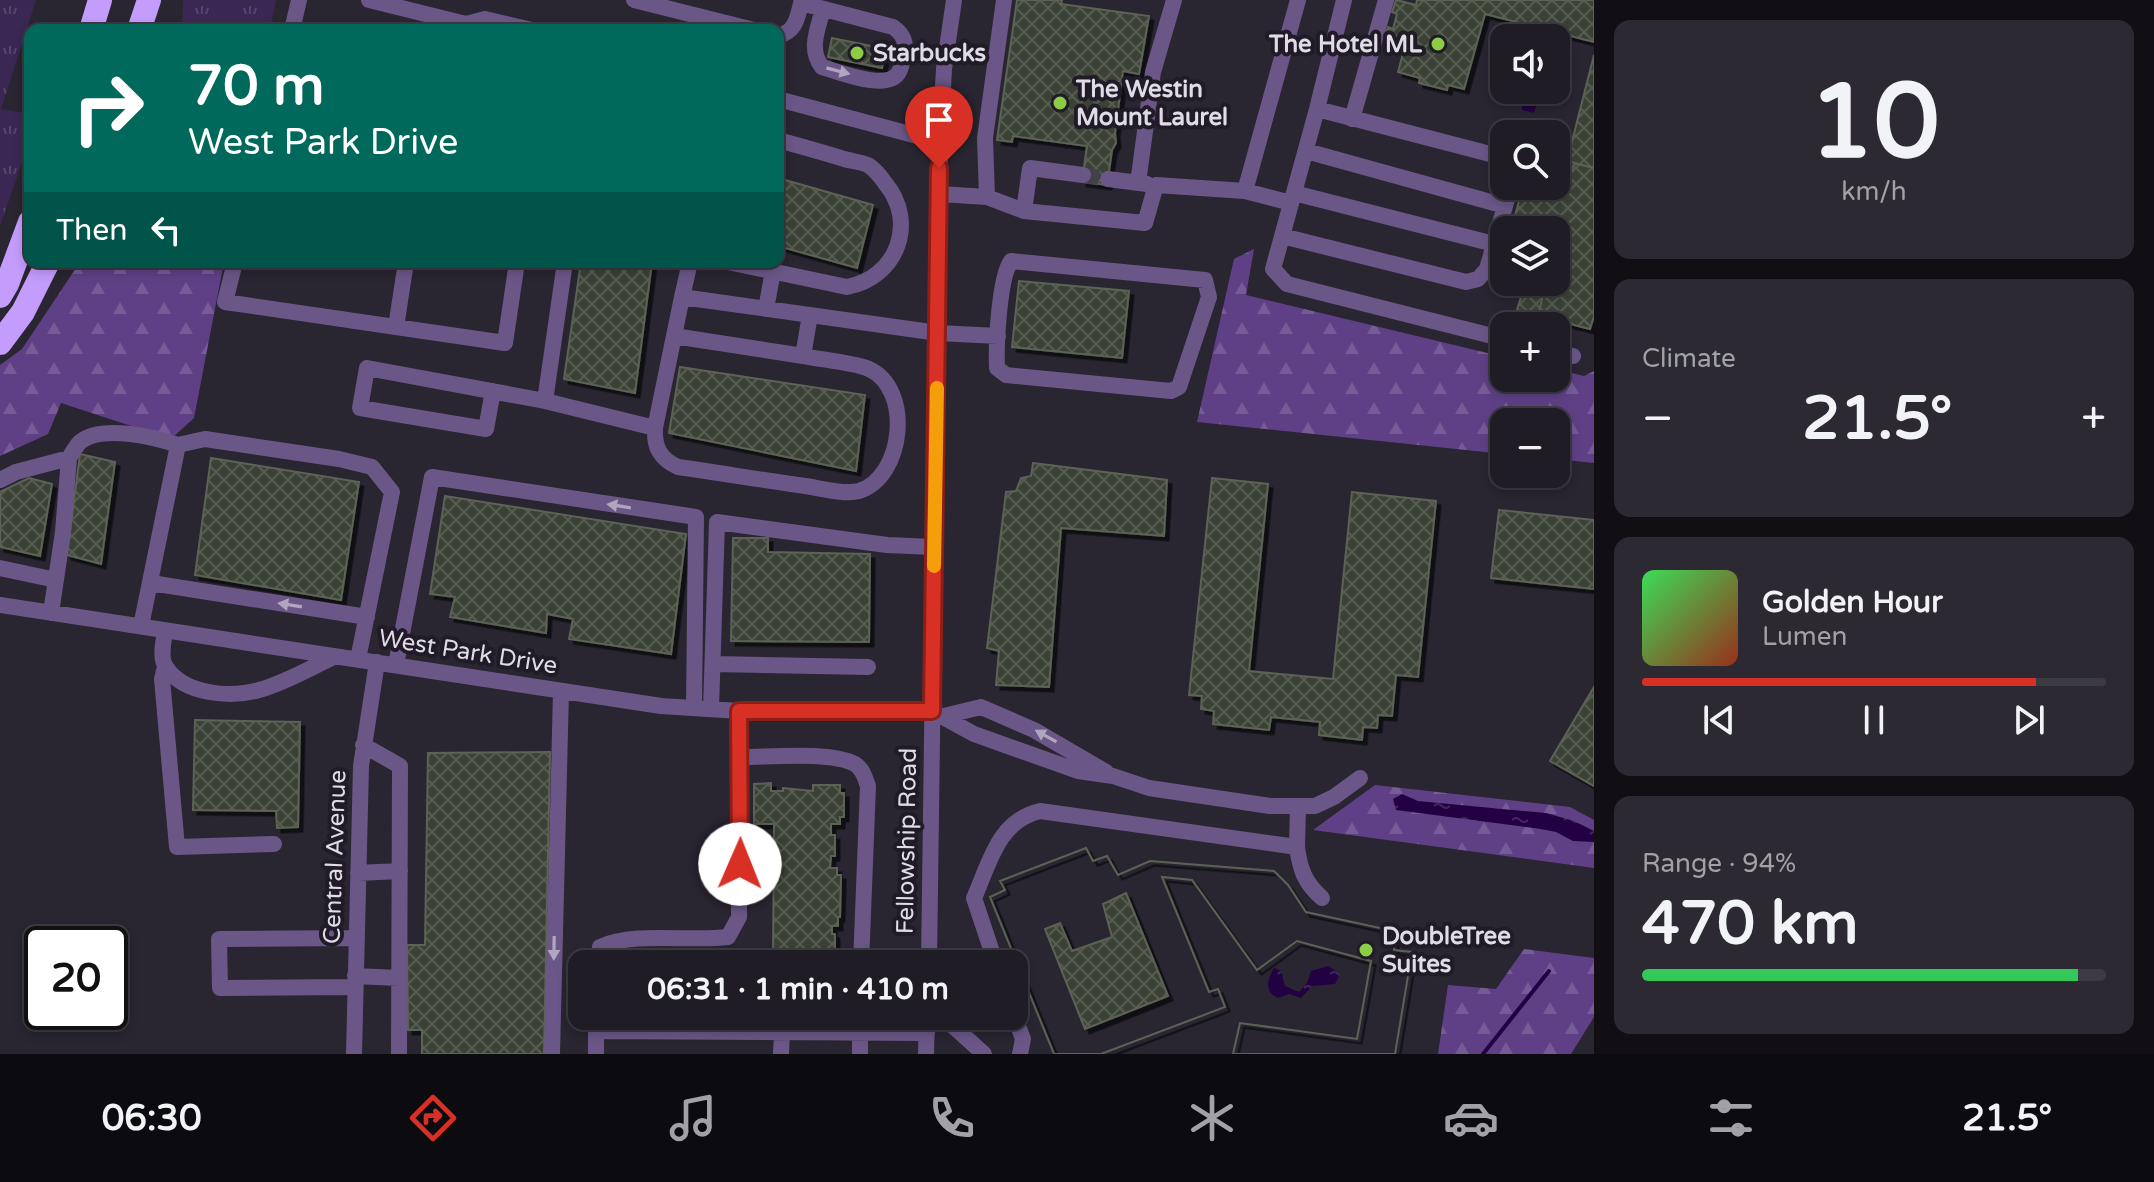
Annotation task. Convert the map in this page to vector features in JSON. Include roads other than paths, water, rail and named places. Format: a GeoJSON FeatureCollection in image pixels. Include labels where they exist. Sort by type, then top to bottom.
{"type":"FeatureCollection","features":[{"type":"Feature","properties":{"kind":"highway"},"geometry":{"type":"LineString","coordinates":[[93,24],[100,0]]}},
{"type":"Feature","properties":{"kind":"highway"},"geometry":{"type":"LineString","coordinates":[[141,24],[149,0]]}},
{"type":"Feature","properties":{"kind":"highway"},"geometry":{"type":"LineString","coordinates":[[0,276],[24,234]]}},
{"type":"Feature","properties":{"kind":"highway"},"geometry":{"type":"LineString","coordinates":[[0,296],[24,237]]}},
{"type":"Feature","properties":{"kind":"highway"},"geometry":{"type":"LineString","coordinates":[[0,319],[41,268]]}},
{"type":"Feature","properties":{"kind":"highway"},"geometry":{"type":"LineString","coordinates":[[0,343],[23,312],[43,268]]}},
{"type":"Feature","properties":{"kind":"street"},"geometry":{"type":"LineString","coordinates":[[293,24],[299,0]]}},
{"type":"Feature","properties":{"kind":"street"},"geometry":{"type":"LineString","coordinates":[[369,0],[449,24]]}},
{"type":"Feature","properties":{"kind":"street"},"geometry":{"type":"LineString","coordinates":[[634,0],[730,24]]}},
{"type":"Feature","properties":{"kind":"street","name":"Fellowship Road"},"geometry":{"type":"LineString","coordinates":[[930,950],[938,713],[934,547],[940,142],[944,69],[954,0]]}},
{"type":"Feature","properties":{"kind":"street"},"geometry":{"type":"LineString","coordinates":[[987,197],[985,138],[1004,0]]}},
{"type":"Feature","properties":{"kind":"street"},"geometry":{"type":"LineString","coordinates":[[1138,183],[1153,72],[1174,0]]}},
{"type":"Feature","properties":{"kind":"street"},"geometry":{"type":"LineString","coordinates":[[1245,191],[1298,0]]}},
{"type":"Feature","properties":{"kind":"street"},"geometry":{"type":"LineString","coordinates":[[1344,0],[1273,269],[1287,284],[1490,335]]}},
{"type":"Feature","properties":{"kind":"street"},"geometry":{"type":"LineString","coordinates":[[1352,119],[1386,0]]}},
{"type":"Feature","properties":{"kind":"street"},"geometry":{"type":"LineString","coordinates":[[784,33],[794,28],[801,1],[893,27],[901,34],[905,45],[899,71],[894,77],[880,82],[822,67],[814,53],[814,43],[823,9]]}},
{"type":"Feature","properties":{"kind":"street"},"geometry":{"type":"LineString","coordinates":[[784,101],[940,142]]}},
{"type":"Feature","properties":{"kind":"street"},"geometry":{"type":"LineString","coordinates":[[1317,109],[1490,154]]}},
{"type":"Feature","properties":{"kind":"street"},"geometry":{"type":"LineString","coordinates":[[758,268],[836,287],[860,285],[872,279],[896,253],[902,226],[899,206],[889,188],[869,166],[784,142]]}},
{"type":"Feature","properties":{"kind":"street"},"geometry":{"type":"LineString","coordinates":[[1306,151],[1505,206]]}},
{"type":"Feature","properties":{"kind":"street"},"geometry":{"type":"LineString","coordinates":[[1024,211],[1030,168],[1083,175]]}},
{"type":"Feature","properties":{"kind":"street"},"geometry":{"type":"LineString","coordinates":[[1108,179],[1293,198],[1490,243]]}},
{"type":"Feature","properties":{"kind":"street"},"geometry":{"type":"LineString","coordinates":[[939,194],[987,197],[1024,211],[1145,223],[1156,185]]}},
{"type":"Feature","properties":{"kind":"street"},"geometry":{"type":"LineString","coordinates":[[1502,216],[1507,200]]}},
{"type":"Feature","properties":{"kind":"street"},"geometry":{"type":"LineString","coordinates":[[1282,236],[1459,282],[1473,281],[1483,275],[1490,255]]}},
{"type":"Feature","properties":{"kind":"street"},"geometry":{"type":"LineString","coordinates":[[1011,261],[1205,280],[1209,289],[1184,377],[1179,387],[1171,391],[1006,375],[997,368],[998,336],[1004,277],[1011,261]]}},
{"type":"Feature","properties":{"kind":"street"},"geometry":{"type":"LineString","coordinates":[[234,268],[225,302],[505,343],[516,268]]}},
{"type":"Feature","properties":{"kind":"street"},"geometry":{"type":"LineString","coordinates":[[396,327],[405,268]]}},
{"type":"Feature","properties":{"kind":"street"},"geometry":{"type":"LineString","coordinates":[[545,401],[564,268]]}},
{"type":"Feature","properties":{"kind":"street"},"geometry":{"type":"LineString","coordinates":[[674,336],[869,369],[893,396],[897,414],[894,448],[887,468],[858,491],[826,489],[668,463],[654,442],[655,428],[682,297],[689,268]]}},
{"type":"Feature","properties":{"kind":"street"},"geometry":{"type":"LineString","coordinates":[[766,309],[773,271]]}},
{"type":"Feature","properties":{"kind":"street"},"geometry":{"type":"LineString","coordinates":[[682,297],[938,333],[998,336]]}},
{"type":"Feature","properties":{"kind":"street"},"geometry":{"type":"LineString","coordinates":[[803,356],[810,315]]}},
{"type":"Feature","properties":{"kind":"street"},"geometry":{"type":"LineString","coordinates":[[493,391],[486,429],[360,408],[367,368],[493,391],[545,401],[655,428]]}},
{"type":"Feature","properties":{"kind":"street"},"geometry":{"type":"LineString","coordinates":[[51,613],[69,458],[80,442],[93,435],[124,433],[178,445],[205,439],[339,459],[372,467],[392,492],[358,659]]}},
{"type":"Feature","properties":{"kind":"street"},"geometry":{"type":"LineString","coordinates":[[141,626],[178,445]]}},
{"type":"Feature","properties":{"kind":"street"},"geometry":{"type":"LineString","coordinates":[[0,480],[16,472],[69,458]]}},
{"type":"Feature","properties":{"kind":"street"},"geometry":{"type":"LineString","coordinates":[[396,665],[432,477],[696,517],[694,708]]}},
{"type":"Feature","properties":{"kind":"street"},"geometry":{"type":"LineString","coordinates":[[711,709],[717,522],[887,545],[934,547]]}},
{"type":"Feature","properties":{"kind":"street"},"geometry":{"type":"LineString","coordinates":[[0,568],[56,580]]}},
{"type":"Feature","properties":{"kind":"street"},"geometry":{"type":"LineString","coordinates":[[151,583],[367,617]]}},
{"type":"Feature","properties":{"kind":"street","name":"West Park Drive"},"geometry":{"type":"LineString","coordinates":[[0,605],[561,691],[694,708],[938,713],[981,707],[1044,735],[1113,776]]}},
{"type":"Feature","properties":{"kind":"street"},"geometry":{"type":"LineString","coordinates":[[165,630],[162,679],[177,847],[274,844]]}},
{"type":"Feature","properties":{"kind":"street"},"geometry":{"type":"LineString","coordinates":[[165,667],[198,690],[247,693],[263,689],[336,656]]}},
{"type":"Feature","properties":{"kind":"street","name":"Central Avenue"},"geometry":{"type":"LineString","coordinates":[[354,1054],[363,745],[377,662]]}},
{"type":"Feature","properties":{"kind":"street"},"geometry":{"type":"LineString","coordinates":[[713,664],[868,667]]}},
{"type":"Feature","properties":{"kind":"street"},"geometry":{"type":"LineString","coordinates":[[552,1054],[561,691]]}},
{"type":"Feature","properties":{"kind":"street"},"geometry":{"type":"LineString","coordinates":[[599,950],[615,940],[728,937],[736,928],[739,917],[739,711]]}},
{"type":"Feature","properties":{"kind":"street"},"geometry":{"type":"LineString","coordinates":[[938,713],[974,734],[1078,771],[1113,776],[1149,788],[1298,807],[1315,806],[1360,778]]}},
{"type":"Feature","properties":{"kind":"street"},"geometry":{"type":"LineString","coordinates":[[363,745],[400,766],[399,1054]]}},
{"type":"Feature","properties":{"kind":"street"},"geometry":{"type":"LineString","coordinates":[[741,757],[822,756],[855,764],[863,771],[868,786],[862,950]]}},
{"type":"Feature","properties":{"kind":"street"},"geometry":{"type":"LineString","coordinates":[[1298,807],[1297,847],[1302,873],[1308,885],[1322,898]]}},
{"type":"Feature","properties":{"kind":"street"},"geometry":{"type":"LineString","coordinates":[[991,950],[974,898],[1002,834],[1027,814],[1057,812],[1297,847]]}},
{"type":"Feature","properties":{"kind":"street"},"geometry":{"type":"LineString","coordinates":[[358,873],[400,871]]}},
{"type":"Feature","properties":{"kind":"street"},"geometry":{"type":"LineString","coordinates":[[357,938],[219,939],[220,988],[399,978]]}},
{"type":"Feature","properties":{"kind":"street"},"geometry":{"type":"LineString","coordinates":[[596,1030],[596,1054]]}},
{"type":"Feature","properties":{"kind":"street"},"geometry":{"type":"LineString","coordinates":[[720,1030],[860,1034],[887,1030]]}},
{"type":"Feature","properties":{"kind":"street"},"geometry":{"type":"LineString","coordinates":[[860,1030],[860,1054]]}},
{"type":"Feature","properties":{"kind":"street"},"geometry":{"type":"LineString","coordinates":[[926,1054],[927,1030]]}},
{"type":"Feature","properties":{"kind":"street"},"geometry":{"type":"LineString","coordinates":[[957,1030],[984,1054]]}},
{"type":"Feature","properties":{"kind":"street"},"geometry":{"type":"LineString","coordinates":[[1020,1030],[1023,1039],[1020,1054]]}},
{"type":"Feature","properties":{"kind":"street"},"geometry":{"type":"LineString","coordinates":[[781,1054],[782,1033]]}},
{"type":"Feature","properties":{"kind":"water"},"geometry":{"type":"Polygon","coordinates":[[[1522,104],[1537,104],[1534,113],[1522,110],[1522,104]]]}},
{"type":"Feature","properties":{"kind":"water"},"geometry":{"type":"Polygon","coordinates":[[[1402,794],[1418,801],[1546,813],[1594,831],[1594,842],[1573,841],[1556,832],[1541,829],[1396,810],[1393,799],[1402,794]]]}},
{"type":"Feature","properties":{"kind":"water"},"geometry":{"type":"Polygon","coordinates":[[[1328,966],[1340,974],[1335,984],[1312,986],[1301,998],[1289,994],[1278,998],[1270,992],[1269,980],[1274,968],[1281,971],[1285,986],[1299,992],[1307,983],[1311,971],[1328,966]]]}},
{"type":"Feature","properties":{"kind":"waterway"},"geometry":{"type":"LineString","coordinates":[[1483,1054],[1549,971]]}},
{"type":"Feature","properties":{"kind":"tunnel"},"geometry":{"type":"LineString","coordinates":[[1083,175],[1108,179]]}},
{"type":"Feature","properties":{"kind":"place","name":"The Hotel ML"},"geometry":{"type":"Point","coordinates":[1438,44]}},
{"type":"Feature","properties":{"kind":"place","name":"Starbucks"},"geometry":{"type":"Point","coordinates":[857,53]}},
{"type":"Feature","properties":{"kind":"place","name":"The Westin Mount Laurel"},"geometry":{"type":"Point","coordinates":[1060,103]}},
{"type":"Feature","properties":{"kind":"place","name":"DoubleTree Suites"},"geometry":{"type":"Point","coordinates":[1366,950]}}]}
